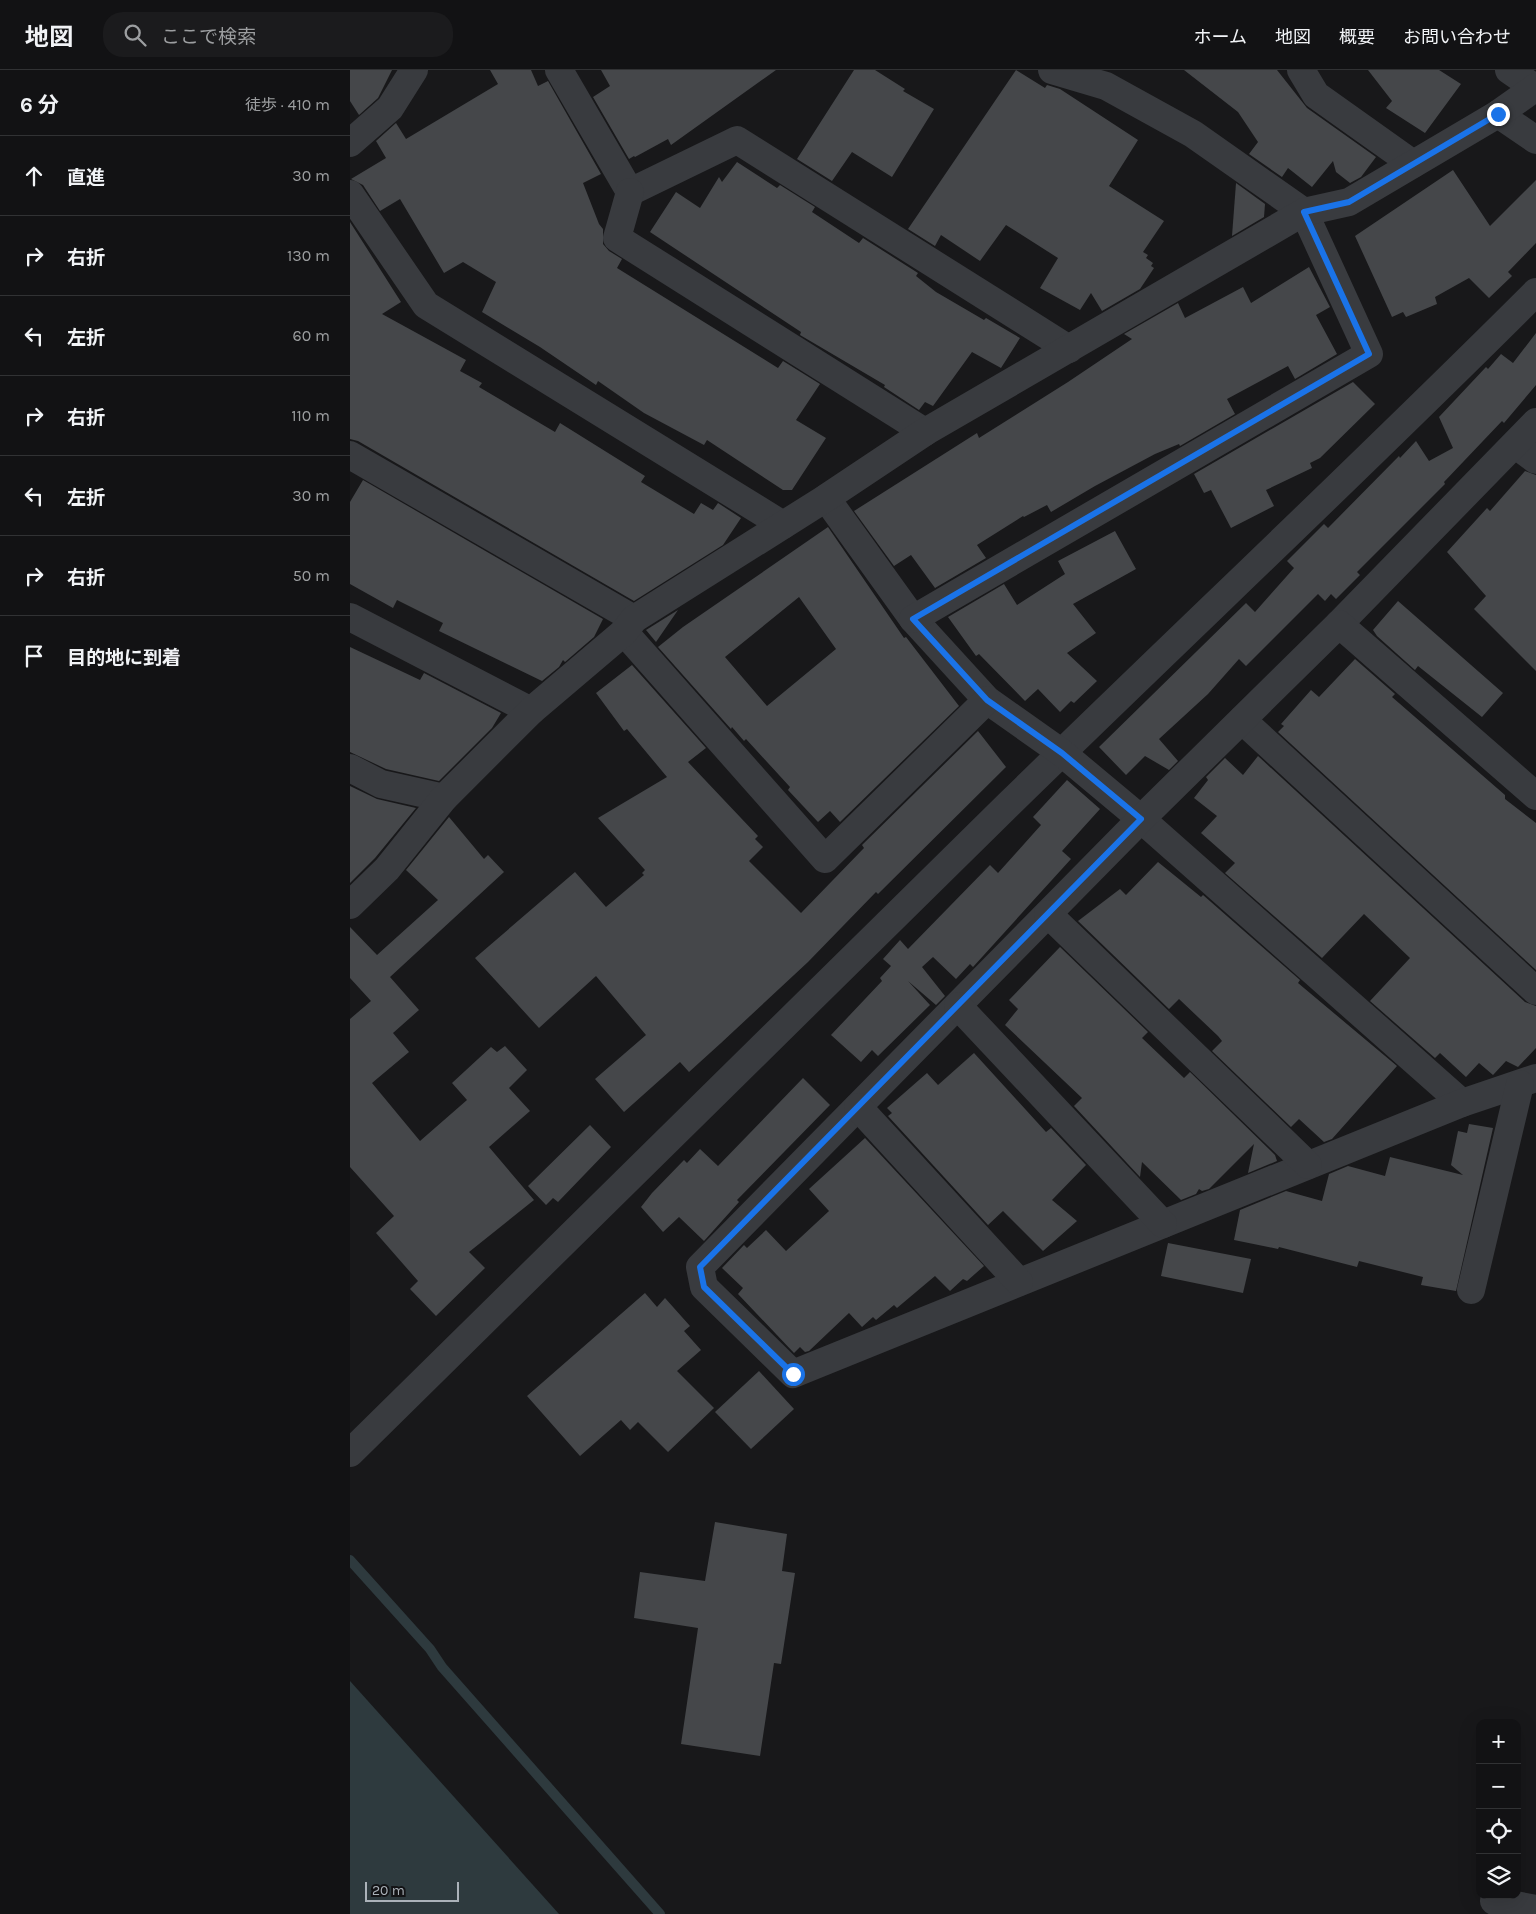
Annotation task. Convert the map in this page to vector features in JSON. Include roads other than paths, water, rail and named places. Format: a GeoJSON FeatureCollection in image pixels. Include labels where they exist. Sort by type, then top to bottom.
{"type":"FeatureCollection","features":[{"type":"Feature","properties":{"kind":"street"},"geometry":{"type":"LineString","coordinates":[[350,143],[390,108],[414,70]]}},
{"type":"Feature","properties":{"kind":"street"},"geometry":{"type":"LineString","coordinates":[[559,70],[630,192],[617,238],[925,432]]}},
{"type":"Feature","properties":{"kind":"street"},"geometry":{"type":"LineString","coordinates":[[913,619],[1369,354],[1304,212],[1193,134],[1106,86],[1052,70]]}},
{"type":"Feature","properties":{"kind":"street"},"geometry":{"type":"LineString","coordinates":[[1301,70],[1316,95],[1413,164]]}},
{"type":"Feature","properties":{"kind":"street"},"geometry":{"type":"LineString","coordinates":[[350,905],[387,870],[444,798],[531,711],[629,625],[925,432],[1304,212],[1349,202],[1498,114],[1536,88],[1509,70]]}},
{"type":"Feature","properties":{"kind":"street"},"geometry":{"type":"LineString","coordinates":[[1498,114],[1536,140]]}},
{"type":"Feature","properties":{"kind":"street"},"geometry":{"type":"LineString","coordinates":[[630,192],[737,140],[1069,349]]}},
{"type":"Feature","properties":{"kind":"street"},"geometry":{"type":"LineString","coordinates":[[350,194],[426,304],[783,525]]}},
{"type":"Feature","properties":{"kind":"street"},"geometry":{"type":"LineString","coordinates":[[350,1453],[618,1192],[1062,753],[1420,408],[1536,292]]}},
{"type":"Feature","properties":{"kind":"street"},"geometry":{"type":"LineString","coordinates":[[1528,1081],[1462,1103],[793,1374],[704,1287],[700,1267],[1141,819],[1339,624],[1526,453],[1536,422]]}},
{"type":"Feature","properties":{"kind":"street"},"geometry":{"type":"LineString","coordinates":[[350,455],[629,625],[825,859],[987,700]]}},
{"type":"Feature","properties":{"kind":"street"},"geometry":{"type":"LineString","coordinates":[[826,498],[913,619],[987,700],[1062,753],[1141,819],[1462,1103]]}},
{"type":"Feature","properties":{"kind":"street"},"geometry":{"type":"LineString","coordinates":[[350,618],[531,711]]}},
{"type":"Feature","properties":{"kind":"street"},"geometry":{"type":"LineString","coordinates":[[1339,624],[1536,796]]}},
{"type":"Feature","properties":{"kind":"street"},"geometry":{"type":"LineString","coordinates":[[1242,720],[1536,991]]}},
{"type":"Feature","properties":{"kind":"street"},"geometry":{"type":"LineString","coordinates":[[350,768],[381,784],[444,798]]}},
{"type":"Feature","properties":{"kind":"street"},"geometry":{"type":"LineString","coordinates":[[1048,914],[1308,1165]]}},
{"type":"Feature","properties":{"kind":"street"},"geometry":{"type":"LineString","coordinates":[[958,1006],[1163,1224]]}},
{"type":"Feature","properties":{"kind":"street"},"geometry":{"type":"LineString","coordinates":[[1471,1290],[1528,1081]]}},
{"type":"Feature","properties":{"kind":"street"},"geometry":{"type":"LineString","coordinates":[[858,1107],[1019,1282]]}},
{"type":"Feature","properties":{"kind":"street"},"geometry":{"type":"LineString","coordinates":[[1494,1901],[1536,1909]]}},
{"type":"Feature","properties":{"kind":"waterway"},"geometry":{"type":"LineString","coordinates":[[350,1560],[430,1649],[442,1667],[660,1914]]}}]}
